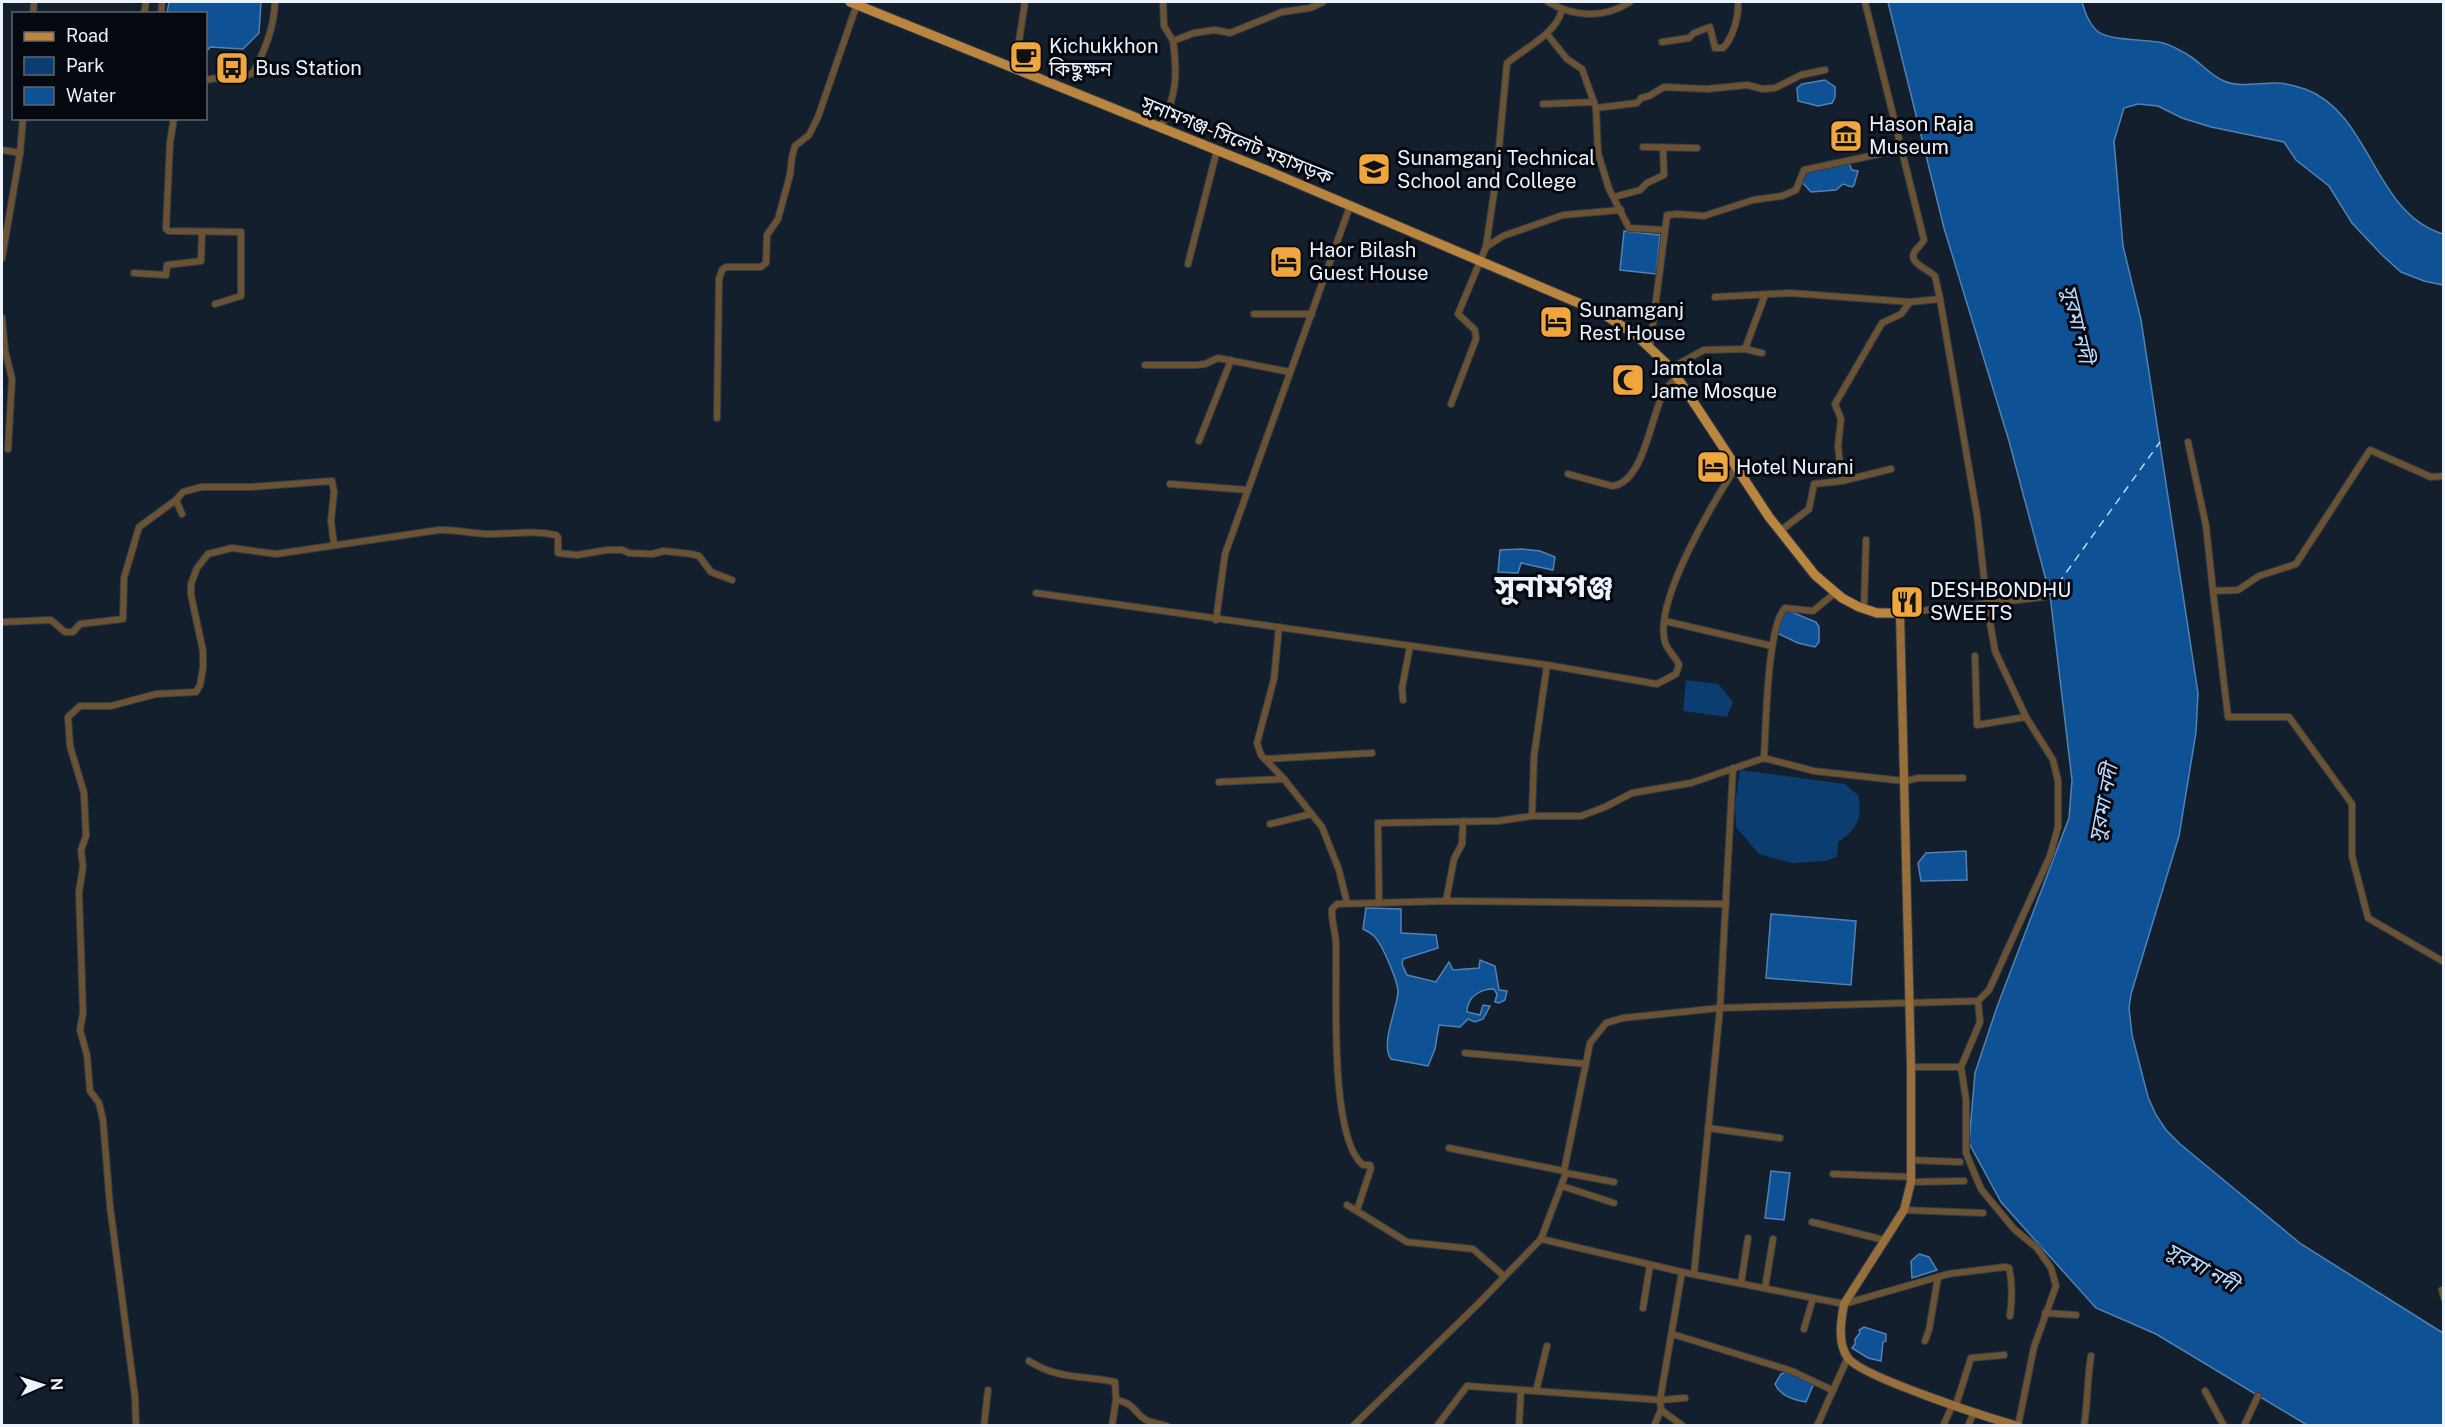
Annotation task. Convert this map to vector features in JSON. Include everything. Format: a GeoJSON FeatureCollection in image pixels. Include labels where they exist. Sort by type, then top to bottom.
{"type":"FeatureCollection","features":[{"type":"Feature","properties":{"kind":"main road","name":"সুনামগঞ্জ-সিলেট মহাসড়ক"},"geometry":{"type":"LineString","coordinates":[[853,3],[1217,150],[1602,313],[1650,347],[1671,368],[1736,467],[1800,558],[1835,593],[1864,609],[1889,614],[1900,613]]}},
{"type":"Feature","properties":{"kind":"main road"},"geometry":{"type":"LineString","coordinates":[[1900,613],[1911,1067],[1911,1179],[1904,1210],[1844,1304],[1842,1342],[1848,1357],[1869,1373],[1974,1412],[2018,1425]]}},
{"type":"Feature","properties":{"kind":"street"},"geometry":{"type":"LineString","coordinates":[[207,80],[237,79],[253,73],[266,49],[274,19],[275,2]]}},
{"type":"Feature","properties":{"kind":"street"},"geometry":{"type":"LineString","coordinates":[[1015,67],[1025,2]]}},
{"type":"Feature","properties":{"kind":"street"},"geometry":{"type":"LineString","coordinates":[[1161,128],[1176,89],[1177,71],[1173,41],[1164,26],[1163,2]]}},
{"type":"Feature","properties":{"kind":"street"},"geometry":{"type":"LineString","coordinates":[[1173,41],[1194,33],[1215,30],[1230,33],[1282,12],[1310,8],[1323,2]]}},
{"type":"Feature","properties":{"kind":"street"},"geometry":{"type":"LineString","coordinates":[[1548,2],[1562,10],[1599,14],[1620,8],[1630,2]]}},
{"type":"Feature","properties":{"kind":"street"},"geometry":{"type":"LineString","coordinates":[[1662,42],[1689,38],[1694,33],[1710,27],[1715,48],[1723,48],[1730,41],[1738,12],[1738,2]]}},
{"type":"Feature","properties":{"kind":"street"},"geometry":{"type":"LineString","coordinates":[[1353,1425],[1479,1303],[1541,1239],[1562,1186],[1590,1043],[1606,1023],[1623,1018],[1720,1008],[1978,1001],[1989,990],[2050,856],[2058,827],[2058,781],[2053,760],[2026,717],[1995,651],[1977,515],[1940,299],[1935,276],[1915,262],[1913,258],[1913,253],[1924,240],[1865,2]]}},
{"type":"Feature","properties":{"kind":"street"},"geometry":{"type":"LineString","coordinates":[[717,418],[719,279],[722,270],[726,267],[761,267],[766,263],[767,235],[778,219],[795,146],[809,135],[818,117],[853,3]]}},
{"type":"Feature","properties":{"kind":"street"},"geometry":{"type":"LineString","coordinates":[[1451,404],[1476,339],[1475,330],[1458,314],[1486,247],[1496,179],[1507,63],[1547,34],[1562,10]]}},
{"type":"Feature","properties":{"kind":"street"},"geometry":{"type":"LineString","coordinates":[[1547,34],[1567,59],[1582,69],[1595,105],[1598,153],[1614,197],[1629,228],[1665,230]]}},
{"type":"Feature","properties":{"kind":"street"},"geometry":{"type":"LineString","coordinates":[[1543,104],[1637,103],[1641,98],[1664,87],[1707,89],[1747,85],[1763,89],[1775,88],[1801,75],[1825,70]]}},
{"type":"Feature","properties":{"kind":"street"},"geometry":{"type":"LineString","coordinates":[[2,258],[20,153],[23,120]]}},
{"type":"Feature","properties":{"kind":"street"},"geometry":{"type":"LineString","coordinates":[[174,120],[170,142],[166,229],[169,231],[241,232],[241,296],[215,304]]}},
{"type":"Feature","properties":{"kind":"street"},"geometry":{"type":"LineString","coordinates":[[1643,147],[1697,148]]}},
{"type":"Feature","properties":{"kind":"street"},"geometry":{"type":"LineString","coordinates":[[1614,197],[1640,190],[1647,183],[1664,175],[1663,147]]}},
{"type":"Feature","properties":{"kind":"street"},"geometry":{"type":"LineString","coordinates":[[2,150],[20,153]]}},
{"type":"Feature","properties":{"kind":"street"},"geometry":{"type":"LineString","coordinates":[[1188,264],[1217,150]]}},
{"type":"Feature","properties":{"kind":"street"},"geometry":{"type":"LineString","coordinates":[[1650,347],[1667,215],[1704,216],[1753,200],[1782,196],[1796,190],[1804,170],[1884,153],[1902,152]]}},
{"type":"Feature","properties":{"kind":"street"},"geometry":{"type":"LineString","coordinates":[[1216,620],[1225,554],[1350,206]]}},
{"type":"Feature","properties":{"kind":"street"},"geometry":{"type":"LineString","coordinates":[[1486,247],[1503,236],[1551,218],[1576,213],[1621,210]]}},
{"type":"Feature","properties":{"kind":"street"},"geometry":{"type":"LineString","coordinates":[[134,273],[166,275],[166,265],[201,261],[202,232]]}},
{"type":"Feature","properties":{"kind":"street"},"geometry":{"type":"LineString","coordinates":[[1715,297],[1790,293],[1910,302],[1940,299]]}},
{"type":"Feature","properties":{"kind":"street"},"geometry":{"type":"LineString","coordinates":[[1745,349],[1765,296]]}},
{"type":"Feature","properties":{"kind":"street"},"geometry":{"type":"LineString","coordinates":[[1842,481],[1838,446],[1840,419],[1835,404],[1882,323],[1901,314],[1910,302]]}},
{"type":"Feature","properties":{"kind":"street"},"geometry":{"type":"LineString","coordinates":[[1254,314],[1312,314]]}},
{"type":"Feature","properties":{"kind":"street"},"geometry":{"type":"LineString","coordinates":[[2,318],[4,351],[12,380],[8,449]]}},
{"type":"Feature","properties":{"kind":"street"},"geometry":{"type":"LineString","coordinates":[[1671,368],[1704,350],[1745,349],[1762,353]]}},
{"type":"Feature","properties":{"kind":"street"},"geometry":{"type":"LineString","coordinates":[[1145,365],[1197,365],[1218,357],[1290,372]]}},
{"type":"Feature","properties":{"kind":"street"},"geometry":{"type":"LineString","coordinates":[[1199,441],[1230,360]]}},
{"type":"Feature","properties":{"kind":"street"},"geometry":{"type":"LineString","coordinates":[[1568,474],[1612,486],[1616,486],[1627,478],[1641,457],[1665,389],[1678,377]]}},
{"type":"Feature","properties":{"kind":"street"},"geometry":{"type":"LineString","coordinates":[[2188,442],[2206,526],[2228,717],[2289,717],[2352,804],[2352,856],[2368,918],[2444,962]]}},
{"type":"Feature","properties":{"kind":"street"},"geometry":{"type":"LineString","coordinates":[[2213,591],[2238,590],[2259,576],[2296,564],[2370,450],[2431,477],[2444,476]]}},
{"type":"Feature","properties":{"kind":"street"},"geometry":{"type":"LineString","coordinates":[[1036,593],[1547,665],[1656,684],[1676,674],[1679,665],[1665,642],[1665,608],[1694,538],[1713,502],[1736,467]]}},
{"type":"Feature","properties":{"kind":"street"},"geometry":{"type":"LineString","coordinates":[[1780,531],[1809,509],[1814,484],[1842,481],[1891,469]]}},
{"type":"Feature","properties":{"kind":"street"},"geometry":{"type":"LineString","coordinates":[[2,622],[51,621],[65,632],[73,632],[80,624],[123,619],[124,578],[139,526],[176,500],[183,492],[201,487],[251,487],[332,481],[334,492],[331,521],[334,545]]}},
{"type":"Feature","properties":{"kind":"street"},"geometry":{"type":"LineString","coordinates":[[1170,484],[1248,490]]}},
{"type":"Feature","properties":{"kind":"street"},"geometry":{"type":"LineString","coordinates":[[176,500],[182,514]]}},
{"type":"Feature","properties":{"kind":"street"},"geometry":{"type":"LineString","coordinates":[[136,1425],[135,1397],[108,1188],[103,1120],[99,1103],[90,1091],[87,1055],[80,1030],[83,1013],[79,892],[83,867],[81,850],[86,836],[84,793],[70,746],[68,717],[80,706],[111,705],[156,694],[196,692],[200,685],[203,668],[203,651],[192,601],[191,584],[197,568],[208,554],[232,548],[276,554],[439,530],[457,529],[488,534],[541,532],[558,537],[558,553],[577,555],[622,550],[629,553],[652,554],[664,551],[699,555],[711,572],[732,580]]}},
{"type":"Feature","properties":{"kind":"street"},"geometry":{"type":"LineString","coordinates":[[1864,609],[1866,540]]}},
{"type":"Feature","properties":{"kind":"street"},"geometry":{"type":"LineString","coordinates":[[1764,758],[1772,646],[1776,623],[1785,608],[1813,611],[1835,593]]}},
{"type":"Feature","properties":{"kind":"street"},"geometry":{"type":"LineString","coordinates":[[1900,613],[2044,597]]}},
{"type":"Feature","properties":{"kind":"street"},"geometry":{"type":"LineString","coordinates":[[1665,621],[1772,646]]}},
{"type":"Feature","properties":{"kind":"street"},"geometry":{"type":"LineString","coordinates":[[1279,627],[1274,679],[1257,742],[1261,755],[1284,779],[1322,827],[1335,859],[1347,903]]}},
{"type":"Feature","properties":{"kind":"street"},"geometry":{"type":"LineString","coordinates":[[1403,700],[1402,688],[1410,646]]}},
{"type":"Feature","properties":{"kind":"street"},"geometry":{"type":"LineString","coordinates":[[1975,656],[1976,724],[2026,717]]}},
{"type":"Feature","properties":{"kind":"street"},"geometry":{"type":"LineString","coordinates":[[1532,816],[1534,756],[1547,665]]}},
{"type":"Feature","properties":{"kind":"street"},"geometry":{"type":"LineString","coordinates":[[1265,759],[1372,753]]}},
{"type":"Feature","properties":{"kind":"street"},"geometry":{"type":"LineString","coordinates":[[1379,903],[1377,823],[1498,821],[1532,816],[1581,816],[1605,807],[1632,792],[1691,783],[1764,758],[1814,771],[1904,781],[1919,778],[1963,778]]}},
{"type":"Feature","properties":{"kind":"street"},"geometry":{"type":"LineString","coordinates":[[1694,1274],[1720,1008],[1733,768]]}},
{"type":"Feature","properties":{"kind":"street"},"geometry":{"type":"LineString","coordinates":[[1219,782],[1284,779]]}},
{"type":"Feature","properties":{"kind":"street"},"geometry":{"type":"LineString","coordinates":[[1270,824],[1311,814]]}},
{"type":"Feature","properties":{"kind":"street"},"geometry":{"type":"LineString","coordinates":[[1446,901],[1454,859],[1462,844],[1463,821]]}},
{"type":"Feature","properties":{"kind":"street"},"geometry":{"type":"LineString","coordinates":[[1357,1210],[1371,1168],[1370,1165],[1363,1165],[1354,1154],[1343,1121],[1339,1066],[1336,942],[1331,916],[1332,909],[1337,904],[1446,901],[1726,904]]}},
{"type":"Feature","properties":{"kind":"street"},"geometry":{"type":"LineString","coordinates":[[1978,1001],[1980,1022],[1961,1067],[1966,1100],[1966,1153],[1981,1189],[2014,1229],[2037,1248],[2051,1268],[2055,1286],[2034,1347],[2018,1425]]}},
{"type":"Feature","properties":{"kind":"street"},"geometry":{"type":"LineString","coordinates":[[1465,1053],[1586,1065]]}},
{"type":"Feature","properties":{"kind":"street"},"geometry":{"type":"LineString","coordinates":[[1911,1067],[1961,1067]]}},
{"type":"Feature","properties":{"kind":"street"},"geometry":{"type":"LineString","coordinates":[[1708,1128],[1780,1138]]}},
{"type":"Feature","properties":{"kind":"street"},"geometry":{"type":"LineString","coordinates":[[1449,1148],[1614,1182]]}},
{"type":"Feature","properties":{"kind":"street"},"geometry":{"type":"LineString","coordinates":[[1911,1160],[1960,1162]]}},
{"type":"Feature","properties":{"kind":"street"},"geometry":{"type":"LineString","coordinates":[[1833,1174],[1964,1181]]}},
{"type":"Feature","properties":{"kind":"street"},"geometry":{"type":"LineString","coordinates":[[1562,1186],[1614,1203]]}},
{"type":"Feature","properties":{"kind":"street"},"geometry":{"type":"LineString","coordinates":[[1347,1204],[1407,1242],[1473,1249],[1504,1276]]}},
{"type":"Feature","properties":{"kind":"street"},"geometry":{"type":"LineString","coordinates":[[1904,1210],[1983,1213]]}},
{"type":"Feature","properties":{"kind":"street"},"geometry":{"type":"LineString","coordinates":[[1812,1222],[1884,1240]]}},
{"type":"Feature","properties":{"kind":"street"},"geometry":{"type":"LineString","coordinates":[[1741,1283],[1748,1238]]}},
{"type":"Feature","properties":{"kind":"street"},"geometry":{"type":"LineString","coordinates":[[1541,1239],[1682,1272],[1844,1304],[1938,1277],[2005,1267],[2009,1269],[2012,1290],[2010,1316]]}},
{"type":"Feature","properties":{"kind":"street"},"geometry":{"type":"LineString","coordinates":[[1765,1288],[1773,1239]]}},
{"type":"Feature","properties":{"kind":"street"},"geometry":{"type":"LineString","coordinates":[[1643,1308],[1650,1264]]}},
{"type":"Feature","properties":{"kind":"street"},"geometry":{"type":"LineString","coordinates":[[1654,1425],[1661,1410],[1660,1400],[1682,1272]]}},
{"type":"Feature","properties":{"kind":"street"},"geometry":{"type":"LineString","coordinates":[[1925,1341],[1938,1277]]}},
{"type":"Feature","properties":{"kind":"street"},"geometry":{"type":"LineString","coordinates":[[2442,1290],[2444,1299]]}},
{"type":"Feature","properties":{"kind":"street"},"geometry":{"type":"LineString","coordinates":[[1804,1329],[1813,1298]]}},
{"type":"Feature","properties":{"kind":"street"},"geometry":{"type":"LineString","coordinates":[[2045,1313],[2076,1315]]}},
{"type":"Feature","properties":{"kind":"street"},"geometry":{"type":"LineString","coordinates":[[1672,1334],[1791,1371],[1832,1390]]}},
{"type":"Feature","properties":{"kind":"street"},"geometry":{"type":"LineString","coordinates":[[1536,1391],[1547,1346]]}},
{"type":"Feature","properties":{"kind":"street"},"geometry":{"type":"LineString","coordinates":[[1943,1425],[1954,1405],[1971,1358],[2004,1355]]}},
{"type":"Feature","properties":{"kind":"street"},"geometry":{"type":"LineString","coordinates":[[2084,1425],[2091,1356]]}},
{"type":"Feature","properties":{"kind":"street"},"geometry":{"type":"LineString","coordinates":[[1817,1425],[1848,1357]]}},
{"type":"Feature","properties":{"kind":"street"},"geometry":{"type":"LineString","coordinates":[[1029,1361],[1044,1371],[1059,1376],[1115,1382],[1116,1400],[1112,1425]]}},
{"type":"Feature","properties":{"kind":"street"},"geometry":{"type":"LineString","coordinates":[[1437,1425],[1467,1386],[1660,1400],[1685,1398]]}},
{"type":"Feature","properties":{"kind":"street"},"geometry":{"type":"LineString","coordinates":[[984,1425],[988,1390]]}},
{"type":"Feature","properties":{"kind":"street"},"geometry":{"type":"LineString","coordinates":[[1519,1425],[1521,1390]]}},
{"type":"Feature","properties":{"kind":"street"},"geometry":{"type":"LineString","coordinates":[[2205,1391],[2224,1425]]}},
{"type":"Feature","properties":{"kind":"street"},"geometry":{"type":"LineString","coordinates":[[2244,1425],[2258,1396]]}},
{"type":"Feature","properties":{"kind":"street"},"geometry":{"type":"LineString","coordinates":[[1116,1400],[1135,1407],[1145,1419],[1167,1425]]}},
{"type":"Feature","properties":{"kind":"street"},"geometry":{"type":"LineString","coordinates":[[1661,1410],[1683,1425]]}},
{"type":"Feature","properties":{"kind":"street"},"geometry":{"type":"LineString","coordinates":[[1968,1425],[1974,1412]]}},
{"type":"Feature","properties":{"kind":"green space"},"geometry":{"type":"Polygon","coordinates":[[[1686,680],[1718,684],[1733,702],[1727,717],[1683,711],[1686,680]]]}},
{"type":"Feature","properties":{"kind":"green space"},"geometry":{"type":"Polygon","coordinates":[[[1740,770],[1845,784],[1858,795],[1860,810],[1857,822],[1850,833],[1838,842],[1837,857],[1825,861],[1792,863],[1759,854],[1736,827],[1735,805],[1740,770]]]}},
{"type":"Feature","properties":{"kind":"water"},"geometry":{"type":"Polygon","coordinates":[[[169,2],[261,2],[259,33],[243,49],[210,47],[207,51],[207,12],[167,12],[169,2]]]}},
{"type":"Feature","properties":{"kind":"water","name":"সুরমা নদী"},"geometry":{"type":"Polygon","coordinates":[[[1888,2],[2082,2],[2091,24],[2101,34],[2168,45],[2188,55],[2213,75],[2230,83],[2281,83],[2305,89],[2327,101],[2345,119],[2386,186],[2402,206],[2420,223],[2443,234],[2443,285],[2401,272],[2382,255],[2352,223],[2329,186],[2296,160],[2284,142],[2211,127],[2182,118],[2158,106],[2138,104],[2124,108],[2114,141],[2123,246],[2141,320],[2198,693],[2196,732],[2179,836],[2131,994],[2129,1008],[2132,1035],[2148,1097],[2166,1130],[2180,1144],[2301,1244],[2443,1333],[2443,1425],[2307,1425],[2156,1334],[2096,1308],[2001,1202],[1969,1143],[1975,1073],[1997,1007],[2069,818],[2072,780],[2050,595],[2009,441],[1944,228],[1888,2]]]}},
{"type":"Feature","properties":{"kind":"water"},"geometry":{"type":"Polygon","coordinates":[[[1825,80],[1835,87],[1835,97],[1832,103],[1818,106],[1798,101],[1797,88],[1802,84],[1825,80]]]}},
{"type":"Feature","properties":{"kind":"water"},"geometry":{"type":"Polygon","coordinates":[[[1849,163],[1852,170],[1858,171],[1852,187],[1843,184],[1836,190],[1811,192],[1802,182],[1806,171],[1849,163]]]}},
{"type":"Feature","properties":{"kind":"water"},"geometry":{"type":"Polygon","coordinates":[[[1624,231],[1660,235],[1656,274],[1620,270],[1624,231]]]}},
{"type":"Feature","properties":{"kind":"water"},"geometry":{"type":"Polygon","coordinates":[[[1500,550],[1540,551],[1555,557],[1553,570],[1521,563],[1518,573],[1498,572],[1500,550]]]}},
{"type":"Feature","properties":{"kind":"water"},"geometry":{"type":"Polygon","coordinates":[[[1789,611],[1816,622],[1819,627],[1819,642],[1815,647],[1798,643],[1777,633],[1784,612],[1789,611]]]}},
{"type":"Feature","properties":{"kind":"water"},"geometry":{"type":"Polygon","coordinates":[[[1966,851],[1967,880],[1921,881],[1918,863],[1926,853],[1966,851]]]}},
{"type":"Feature","properties":{"kind":"water"},"geometry":{"type":"Polygon","coordinates":[[[1366,908],[1401,909],[1401,933],[1436,935],[1438,948],[1403,959],[1402,964],[1407,975],[1436,982],[1449,962],[1453,970],[1479,968],[1480,960],[1495,966],[1499,990],[1507,991],[1505,1000],[1499,1003],[1495,1002],[1497,994],[1494,989],[1484,990],[1472,998],[1467,1012],[1480,1015],[1483,1005],[1490,1006],[1483,1019],[1475,1022],[1468,1019],[1460,1027],[1439,1025],[1435,1049],[1428,1066],[1391,1059],[1388,1053],[1388,1036],[1398,992],[1393,972],[1381,947],[1374,936],[1363,929],[1366,908]]]}},
{"type":"Feature","properties":{"kind":"water"},"geometry":{"type":"Polygon","coordinates":[[[1771,914],[1856,921],[1851,985],[1766,978],[1771,914]]]}},
{"type":"Feature","properties":{"kind":"water"},"geometry":{"type":"Polygon","coordinates":[[[1771,1171],[1790,1173],[1784,1220],[1765,1218],[1771,1171]]]}},
{"type":"Feature","properties":{"kind":"water"},"geometry":{"type":"Polygon","coordinates":[[[1919,1254],[1929,1257],[1937,1270],[1912,1278],[1911,1261],[1919,1254]]]}},
{"type":"Feature","properties":{"kind":"water"},"geometry":{"type":"Polygon","coordinates":[[[1864,1327],[1886,1334],[1881,1361],[1868,1358],[1852,1348],[1860,1333],[1859,1330],[1864,1327]]]}},
{"type":"Feature","properties":{"kind":"water"},"geometry":{"type":"Polygon","coordinates":[[[1786,1372],[1814,1383],[1806,1402],[1788,1397],[1777,1388],[1775,1384],[1781,1374],[1786,1372]]]}},
{"type":"Feature","properties":{"kind":"ferry route"},"geometry":{"type":"LineString","coordinates":[[2050,595],[2160,442]]}},
{"type":"Feature","properties":{"kind":"place","name":"Kichukkhon কিছুক্ষন"},"geometry":{"type":"Point","coordinates":[1026,57]}},
{"type":"Feature","properties":{"kind":"place","name":"Bus Station"},"geometry":{"type":"Point","coordinates":[232,68]}},
{"type":"Feature","properties":{"kind":"place","name":"Hason Raja Museum"},"geometry":{"type":"Point","coordinates":[1846,136]}},
{"type":"Feature","properties":{"kind":"place","name":"Sunamganj Technical School and College"},"geometry":{"type":"Point","coordinates":[1374,169]}},
{"type":"Feature","properties":{"kind":"place","name":"Haor Bilash Guest House"},"geometry":{"type":"Point","coordinates":[1286,262]}},
{"type":"Feature","properties":{"kind":"place","name":"Sunamganj Rest House"},"geometry":{"type":"Point","coordinates":[1556,322]}},
{"type":"Feature","properties":{"kind":"place","name":"Jamtola Jame Mosque"},"geometry":{"type":"Point","coordinates":[1628,380]}},
{"type":"Feature","properties":{"kind":"place","name":"Hotel Nurani"},"geometry":{"type":"Point","coordinates":[1713,467]}},
{"type":"Feature","properties":{"kind":"place","name":"DESHBONDHU SWEETS"},"geometry":{"type":"Point","coordinates":[1907,602]}},
{"type":"Feature","properties":{"kind":"district","name":"সুনামগঞ্জ"},"geometry":{"type":"Point","coordinates":[1554,585]}}]}
